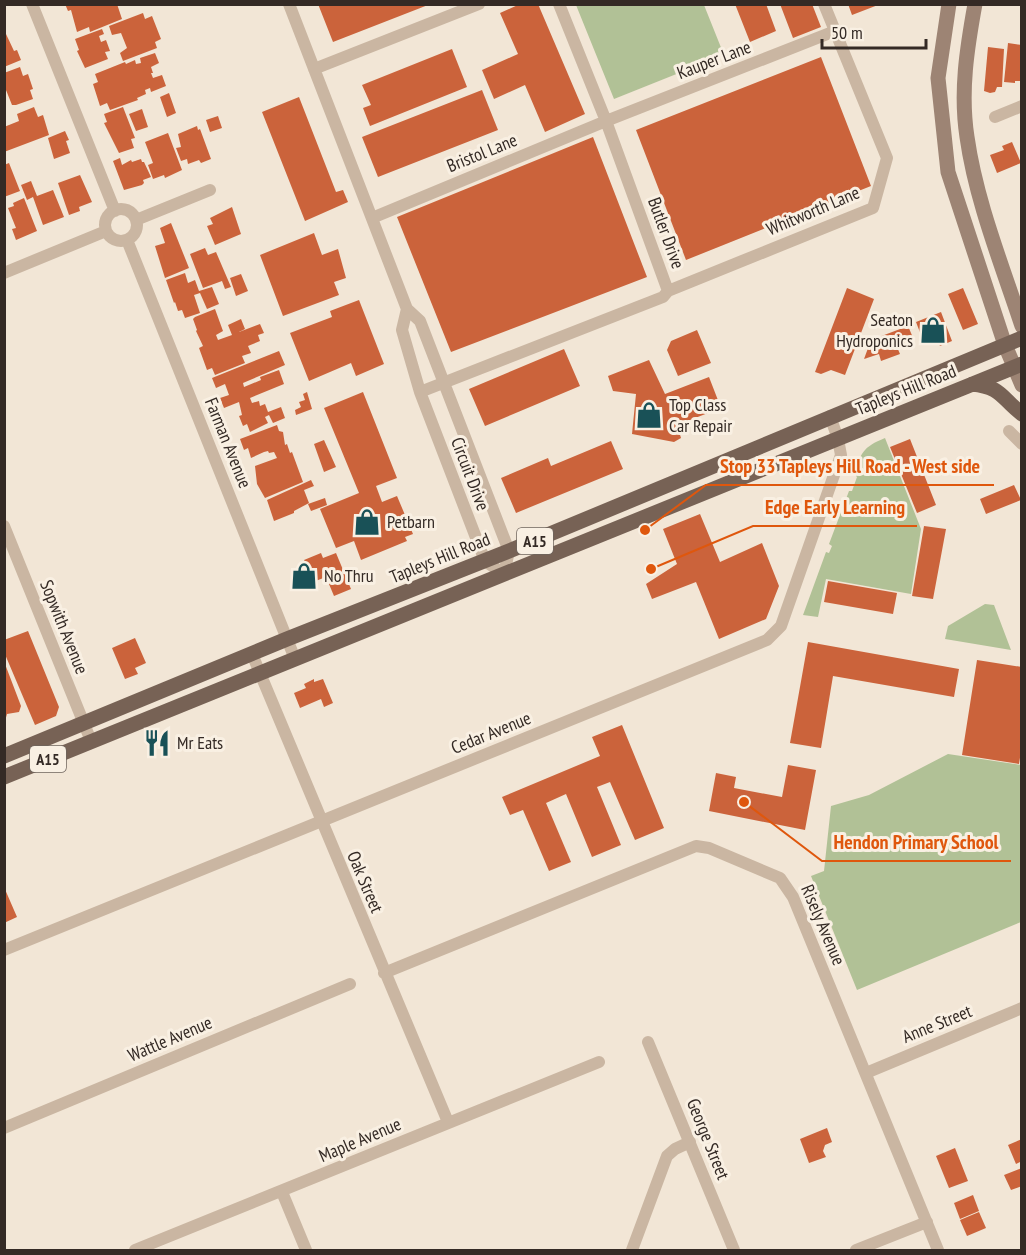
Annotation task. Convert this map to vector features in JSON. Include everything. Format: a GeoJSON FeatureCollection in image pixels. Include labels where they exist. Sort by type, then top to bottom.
{"type":"FeatureCollection","features":[{"type":"Feature","properties":{"kind":"main road"},"geometry":{"type":"LineString","coordinates":[[949,4],[938,78],[948,172],[1005,345],[1017,365],[1022,385]]}},
{"type":"Feature","properties":{"kind":"main road"},"geometry":{"type":"LineString","coordinates":[[975,4],[966,54],[964,99],[967,137],[992,241],[1022,327]]}},
{"type":"Feature","properties":{"kind":"main road","name":"Tapleys Hill Road"},"geometry":{"type":"LineString","coordinates":[[4,756],[287,639],[485,561],[1022,338]]}},
{"type":"Feature","properties":{"kind":"main road","name":"Tapleys Hill Road"},"geometry":{"type":"LineString","coordinates":[[4,777],[1017,365]]}},
{"type":"Feature","properties":{"kind":"main road"},"geometry":{"type":"LineString","coordinates":[[971,384],[985,386],[1001,393],[1022,414]]}},
{"type":"Feature","properties":{"kind":"street"},"geometry":{"type":"LineString","coordinates":[[32,4],[115,211]]}},
{"type":"Feature","properties":{"kind":"street","name":"Circuit Drive"},"geometry":{"type":"LineString","coordinates":[[289,4],[407,309],[420,321],[509,551]]}},
{"type":"Feature","properties":{"kind":"street"},"geometry":{"type":"LineString","coordinates":[[314,69],[479,4]]}},
{"type":"Feature","properties":{"kind":"street","name":"Butler Drive"},"geometry":{"type":"LineString","coordinates":[[420,392],[663,297],[668,291],[606,121],[559,4]]}},
{"type":"Feature","properties":{"kind":"street","name":"Whitworth Lane"},"geometry":{"type":"LineString","coordinates":[[668,291],[873,208],[886,158],[824,4]]}},
{"type":"Feature","properties":{"kind":"street","name":"Kauper Lane"},"geometry":{"type":"LineString","coordinates":[[606,121],[835,31]]}},
{"type":"Feature","properties":{"kind":"street"},"geometry":{"type":"LineString","coordinates":[[995,117],[1022,105]]}},
{"type":"Feature","properties":{"kind":"street","name":"Bristol Lane"},"geometry":{"type":"LineString","coordinates":[[372,218],[606,121]]}},
{"type":"Feature","properties":{"kind":"street"},"geometry":{"type":"LineString","coordinates":[[136,220],[210,190]]}},
{"type":"Feature","properties":{"kind":"street"},"geometry":{"type":"LineString","coordinates":[[115,211],[128,211],[136,220],[135,234],[123,242],[113,240],[106,231],[106,219],[115,211]]}},
{"type":"Feature","properties":{"kind":"street"},"geometry":{"type":"LineString","coordinates":[[4,273],[106,231]]}},
{"type":"Feature","properties":{"kind":"street","name":"Farman Avenue"},"geometry":{"type":"LineString","coordinates":[[127,240],[296,659]]}},
{"type":"Feature","properties":{"kind":"street","name":"Circuit Drive"},"geometry":{"type":"LineString","coordinates":[[407,309],[402,330],[420,392],[485,561]]}},
{"type":"Feature","properties":{"kind":"street","name":"Cedar Avenue"},"geometry":{"type":"LineString","coordinates":[[4,950],[767,640],[781,626],[841,455],[830,416]]}},
{"type":"Feature","properties":{"kind":"street"},"geometry":{"type":"LineString","coordinates":[[1009,431],[1022,444]]}},
{"type":"Feature","properties":{"kind":"street","name":"Sopwith Avenue"},"geometry":{"type":"LineString","coordinates":[[4,526],[91,741]]}},
{"type":"Feature","properties":{"kind":"street"},"geometry":{"type":"LineString","coordinates":[[485,561],[504,574],[509,551]]}},
{"type":"Feature","properties":{"kind":"street","name":"Oak Street"},"geometry":{"type":"LineString","coordinates":[[252,654],[448,1122]]}},
{"type":"Feature","properties":{"kind":"street","name":"Risely Avenue"},"geometry":{"type":"LineString","coordinates":[[384,973],[677,854],[702,846],[780,878],[788,886],[938,1251]]}},
{"type":"Feature","properties":{"kind":"street","name":"Wattle Avenue"},"geometry":{"type":"LineString","coordinates":[[4,1128],[350,984]]}},
{"type":"Feature","properties":{"kind":"street","name":"Anne Street"},"geometry":{"type":"LineString","coordinates":[[866,1073],[1022,1008]]}},
{"type":"Feature","properties":{"kind":"street","name":"George Street"},"geometry":{"type":"LineString","coordinates":[[648,1042],[734,1251]]}},
{"type":"Feature","properties":{"kind":"street","name":"Maple Avenue"},"geometry":{"type":"LineString","coordinates":[[135,1251],[599,1062]]}},
{"type":"Feature","properties":{"kind":"street"},"geometry":{"type":"LineString","coordinates":[[632,1251],[667,1156],[675,1149],[690,1142]]}},
{"type":"Feature","properties":{"kind":"street"},"geometry":{"type":"LineString","coordinates":[[282,1192],[306,1251]]}},
{"type":"Feature","properties":{"kind":"street"},"geometry":{"type":"LineString","coordinates":[[856,1251],[927,1222]]}},
{"type":"Feature","properties":{"kind":"green space"},"geometry":{"type":"Polygon","coordinates":[[[576,5],[704,5],[724,55],[614,99],[576,5]]]}},
{"type":"Feature","properties":{"kind":"green space"},"geometry":{"type":"Polygon","coordinates":[[[885,438],[921,529],[911,594],[826,579],[818,617],[803,615],[826,552],[829,553],[832,546],[829,544],[849,491],[852,491],[861,456],[872,444],[885,438]]]}},
{"type":"Feature","properties":{"kind":"green space"},"geometry":{"type":"Polygon","coordinates":[[[985,604],[994,605],[1011,650],[945,639],[948,626],[985,604]]]}},
{"type":"Feature","properties":{"kind":"green space"},"geometry":{"type":"Polygon","coordinates":[[[948,754],[1021,765],[1021,922],[857,990],[811,876],[824,871],[831,806],[869,795],[948,754]]]}},
{"type":"Feature","properties":{"kind":"building"},"geometry":{"type":"Polygon","coordinates":[[[65,4],[117,4],[122,19],[90,32],[89,27],[77,32],[71,10],[68,11],[65,4]]]}},
{"type":"Feature","properties":{"kind":"building"},"geometry":{"type":"Polygon","coordinates":[[[318,4],[428,4],[428,5],[333,42],[318,4]]]}},
{"type":"Feature","properties":{"kind":"building"},"geometry":{"type":"Polygon","coordinates":[[[520,4],[538,4],[585,114],[545,132],[525,85],[494,99],[482,70],[518,54],[500,13],[520,4]]]}},
{"type":"Feature","properties":{"kind":"building"},"geometry":{"type":"Polygon","coordinates":[[[735,4],[766,4],[776,31],[750,42],[735,4]]]}},
{"type":"Feature","properties":{"kind":"building"},"geometry":{"type":"Polygon","coordinates":[[[780,4],[812,4],[821,27],[793,38],[780,4]]]}},
{"type":"Feature","properties":{"kind":"building"},"geometry":{"type":"Polygon","coordinates":[[[848,4],[878,4],[878,5],[852,15],[848,4]]]}},
{"type":"Feature","properties":{"kind":"building"},"geometry":{"type":"Polygon","coordinates":[[[143,13],[145,19],[152,16],[161,39],[155,42],[157,48],[123,61],[120,53],[127,48],[121,33],[112,35],[109,26],[143,13]]]}},
{"type":"Feature","properties":{"kind":"building"},"geometry":{"type":"Polygon","coordinates":[[[102,29],[104,34],[99,36],[101,42],[106,40],[110,51],[105,52],[108,59],[85,68],[77,51],[79,50],[75,39],[102,29]]]}},
{"type":"Feature","properties":{"kind":"building"},"geometry":{"type":"Polygon","coordinates":[[[4,34],[14,51],[17,50],[21,60],[4,67],[4,34]]]}},
{"type":"Feature","properties":{"kind":"building"},"geometry":{"type":"Polygon","coordinates":[[[1008,43],[1022,45],[1022,76],[1020,81],[1015,81],[1015,83],[1004,82],[1008,43]]]}},
{"type":"Feature","properties":{"kind":"building"},"geometry":{"type":"Polygon","coordinates":[[[988,47],[1004,49],[1002,87],[997,87],[995,92],[990,93],[984,91],[988,47]]]}},
{"type":"Feature","properties":{"kind":"building"},"geometry":{"type":"Polygon","coordinates":[[[452,49],[467,87],[370,126],[363,108],[371,105],[362,85],[452,49]]]}},
{"type":"Feature","properties":{"kind":"building"},"geometry":{"type":"Polygon","coordinates":[[[155,53],[159,63],[151,67],[153,73],[151,73],[153,78],[162,75],[166,86],[151,92],[150,88],[145,90],[146,94],[137,98],[138,100],[110,110],[107,103],[100,106],[93,84],[98,82],[95,74],[125,62],[126,64],[135,60],[136,64],[141,63],[140,58],[155,53]]]}},
{"type":"Feature","properties":{"kind":"building"},"geometry":{"type":"Polygon","coordinates":[[[821,57],[871,186],[686,260],[636,130],[821,57]]]}},
{"type":"Feature","properties":{"kind":"building"},"geometry":{"type":"Polygon","coordinates":[[[20,67],[23,76],[28,74],[33,89],[30,90],[33,99],[12,105],[4,85],[4,73],[20,67]]]}},
{"type":"Feature","properties":{"kind":"building"},"geometry":{"type":"Polygon","coordinates":[[[482,90],[498,130],[378,177],[362,137],[482,90]]]}},
{"type":"Feature","properties":{"kind":"building"},"geometry":{"type":"Polygon","coordinates":[[[169,93],[176,113],[167,117],[160,97],[169,93]]]}},
{"type":"Feature","properties":{"kind":"building"},"geometry":{"type":"Polygon","coordinates":[[[299,97],[336,192],[343,190],[348,202],[305,221],[262,112],[299,97]]]}},
{"type":"Feature","properties":{"kind":"building"},"geometry":{"type":"Polygon","coordinates":[[[34,107],[38,117],[43,115],[49,135],[4,152],[4,127],[19,121],[17,114],[34,107]]]}},
{"type":"Feature","properties":{"kind":"building"},"geometry":{"type":"Polygon","coordinates":[[[123,107],[135,138],[131,139],[134,148],[119,153],[104,123],[107,122],[104,114],[123,107]]]}},
{"type":"Feature","properties":{"kind":"building"},"geometry":{"type":"Polygon","coordinates":[[[142,109],[148,127],[136,131],[129,114],[142,109]]]}},
{"type":"Feature","properties":{"kind":"building"},"geometry":{"type":"Polygon","coordinates":[[[218,116],[222,128],[210,132],[206,120],[218,116]]]}},
{"type":"Feature","properties":{"kind":"building"},"geometry":{"type":"Polygon","coordinates":[[[197,126],[211,159],[188,164],[187,159],[181,161],[176,148],[181,147],[178,134],[197,126]]]}},
{"type":"Feature","properties":{"kind":"building"},"geometry":{"type":"Polygon","coordinates":[[[65,131],[69,140],[66,141],[70,153],[54,159],[48,138],[65,131]]]}},
{"type":"Feature","properties":{"kind":"building"},"geometry":{"type":"Polygon","coordinates":[[[168,133],[182,170],[165,178],[164,175],[153,179],[148,165],[153,163],[145,142],[168,133]]]}},
{"type":"Feature","properties":{"kind":"building"},"geometry":{"type":"Polygon","coordinates":[[[593,137],[647,277],[451,352],[397,217],[593,137]]]}},
{"type":"Feature","properties":{"kind":"building"},"geometry":{"type":"Polygon","coordinates":[[[1012,142],[1021,163],[997,173],[990,155],[1004,150],[1002,146],[1012,142]]]}},
{"type":"Feature","properties":{"kind":"building"},"geometry":{"type":"Polygon","coordinates":[[[120,158],[122,165],[131,160],[132,162],[141,159],[151,177],[143,180],[142,185],[124,190],[113,161],[120,158]]]}},
{"type":"Feature","properties":{"kind":"building"},"geometry":{"type":"Polygon","coordinates":[[[9,163],[20,191],[4,197],[4,165],[9,163]]]}},
{"type":"Feature","properties":{"kind":"building"},"geometry":{"type":"Polygon","coordinates":[[[80,175],[92,202],[79,207],[80,211],[69,215],[58,183],[80,175]]]}},
{"type":"Feature","properties":{"kind":"building"},"geometry":{"type":"Polygon","coordinates":[[[31,181],[37,196],[53,190],[64,217],[43,225],[33,197],[27,200],[21,185],[31,181]]]}},
{"type":"Feature","properties":{"kind":"building"},"geometry":{"type":"Polygon","coordinates":[[[24,198],[37,231],[16,240],[12,229],[16,228],[8,208],[24,198]]]}},
{"type":"Feature","properties":{"kind":"building"},"geometry":{"type":"Polygon","coordinates":[[[232,207],[241,234],[215,245],[207,226],[213,224],[210,218],[232,207]]]}},
{"type":"Feature","properties":{"kind":"building"},"geometry":{"type":"Polygon","coordinates":[[[171,223],[189,268],[165,278],[155,246],[165,243],[160,228],[171,223]]]}},
{"type":"Feature","properties":{"kind":"building"},"geometry":{"type":"Polygon","coordinates":[[[314,233],[322,255],[338,249],[346,278],[334,282],[339,295],[283,316],[260,255],[314,233]]]}},
{"type":"Feature","properties":{"kind":"building"},"geometry":{"type":"Polygon","coordinates":[[[205,248],[208,255],[216,252],[231,287],[225,289],[222,281],[203,288],[190,254],[205,248]]]}},
{"type":"Feature","properties":{"kind":"building"},"geometry":{"type":"Polygon","coordinates":[[[185,273],[188,283],[195,280],[199,291],[212,287],[219,304],[207,309],[200,293],[194,295],[200,313],[185,318],[182,310],[178,311],[174,303],[166,280],[185,273]]]}},
{"type":"Feature","properties":{"kind":"building"},"geometry":{"type":"Polygon","coordinates":[[[241,274],[248,291],[236,296],[230,278],[241,274]]]}},
{"type":"Feature","properties":{"kind":"building"},"geometry":{"type":"Polygon","coordinates":[[[847,288],[874,299],[845,375],[831,370],[821,374],[815,372],[847,288]]]}},
{"type":"Feature","properties":{"kind":"building"},"geometry":{"type":"Polygon","coordinates":[[[963,288],[978,324],[963,330],[948,294],[963,288]]]}},
{"type":"Feature","properties":{"kind":"building"},"geometry":{"type":"Polygon","coordinates":[[[359,300],[384,364],[356,376],[351,363],[309,381],[290,333],[332,317],[330,311],[359,300]]]}},
{"type":"Feature","properties":{"kind":"building"},"geometry":{"type":"Polygon","coordinates":[[[215,309],[223,331],[216,335],[218,340],[232,335],[228,325],[241,319],[245,329],[239,332],[260,324],[264,333],[258,335],[260,341],[248,346],[251,353],[242,356],[245,363],[215,375],[212,368],[207,370],[199,348],[203,346],[193,319],[215,309]]]}},
{"type":"Feature","properties":{"kind":"building","name":"Seaton Hydroponics"},"geometry":{"type":"Polygon","coordinates":[[[941,312],[952,341],[940,346],[936,338],[924,343],[916,322],[941,312]]]}},
{"type":"Feature","properties":{"kind":"building"},"geometry":{"type":"Polygon","coordinates":[[[908,326],[914,340],[897,347],[900,354],[881,361],[879,354],[864,359],[871,340],[908,326]]]}},
{"type":"Feature","properties":{"kind":"building"},"geometry":{"type":"Polygon","coordinates":[[[697,330],[711,363],[678,376],[667,350],[671,341],[697,330]]]}},
{"type":"Feature","properties":{"kind":"building"},"geometry":{"type":"Polygon","coordinates":[[[564,349],[580,386],[485,426],[469,389],[564,349]]]}},
{"type":"Feature","properties":{"kind":"building"},"geometry":{"type":"Polygon","coordinates":[[[279,351],[285,365],[243,383],[244,387],[261,380],[260,377],[279,370],[284,384],[250,398],[252,403],[259,401],[260,406],[265,404],[268,412],[281,407],[285,418],[273,423],[269,415],[265,417],[268,423],[250,432],[247,424],[243,426],[239,416],[242,415],[239,402],[224,408],[220,398],[229,395],[225,384],[216,388],[212,378],[279,351]]]}},
{"type":"Feature","properties":{"kind":"building"},"geometry":{"type":"Polygon","coordinates":[[[649,360],[665,394],[709,377],[721,408],[677,425],[681,438],[674,442],[632,434],[636,394],[613,391],[608,376],[649,360]]]}},
{"type":"Feature","properties":{"kind":"building"},"geometry":{"type":"Polygon","coordinates":[[[307,392],[312,409],[296,415],[295,410],[301,407],[299,402],[305,400],[303,394],[307,392]]]}},
{"type":"Feature","properties":{"kind":"building"},"geometry":{"type":"Polygon","coordinates":[[[363,392],[397,478],[376,486],[382,502],[397,496],[413,534],[405,537],[407,541],[361,560],[354,541],[336,548],[320,509],[359,493],[324,408],[363,392]]]}},
{"type":"Feature","properties":{"kind":"building"},"geometry":{"type":"Polygon","coordinates":[[[277,425],[279,431],[283,432],[285,445],[287,444],[290,453],[292,452],[303,482],[265,498],[257,484],[255,466],[277,458],[274,452],[269,453],[268,451],[251,458],[248,448],[244,450],[240,439],[277,425]]]}},
{"type":"Feature","properties":{"kind":"building"},"geometry":{"type":"Polygon","coordinates":[[[910,439],[936,505],[917,513],[890,447],[910,439]]]}},
{"type":"Feature","properties":{"kind":"building"},"geometry":{"type":"Polygon","coordinates":[[[324,440],[336,467],[324,472],[314,444],[324,440]]]}},
{"type":"Feature","properties":{"kind":"building"},"geometry":{"type":"Polygon","coordinates":[[[611,441],[623,469],[516,513],[501,478],[548,458],[551,466],[611,441]]]}},
{"type":"Feature","properties":{"kind":"building"},"geometry":{"type":"Polygon","coordinates":[[[311,480],[314,486],[304,490],[309,503],[294,513],[274,521],[267,500],[311,480]]]}},
{"type":"Feature","properties":{"kind":"building"},"geometry":{"type":"Polygon","coordinates":[[[1014,485],[1021,500],[986,514],[980,499],[1014,485]]]}},
{"type":"Feature","properties":{"kind":"building"},"geometry":{"type":"Polygon","coordinates":[[[325,498],[327,505],[311,511],[308,504],[325,498]]]}},
{"type":"Feature","properties":{"kind":"building"},"geometry":{"type":"Polygon","coordinates":[[[700,514],[720,562],[762,543],[779,586],[766,619],[719,639],[696,582],[652,599],[646,584],[677,564],[663,529],[700,514]]]}},
{"type":"Feature","properties":{"kind":"building"},"geometry":{"type":"Polygon","coordinates":[[[924,526],[946,529],[933,599],[912,596],[924,526]]]}},
{"type":"Feature","properties":{"kind":"building"},"geometry":{"type":"Polygon","coordinates":[[[321,553],[323,558],[336,553],[351,589],[334,596],[326,577],[313,582],[304,560],[321,553]]]}},
{"type":"Feature","properties":{"kind":"building"},"geometry":{"type":"Polygon","coordinates":[[[828,581],[897,593],[893,614],[824,602],[828,581]]]}},
{"type":"Feature","properties":{"kind":"building"},"geometry":{"type":"Polygon","coordinates":[[[28,631],[59,707],[56,716],[35,725],[4,652],[4,640],[28,631]]]}},
{"type":"Feature","properties":{"kind":"building"},"geometry":{"type":"Polygon","coordinates":[[[135,638],[146,663],[135,668],[138,674],[125,679],[112,648],[135,638]]]}},
{"type":"Feature","properties":{"kind":"building"},"geometry":{"type":"Polygon","coordinates":[[[808,642],[959,669],[954,697],[833,676],[821,748],[790,743],[808,642]]]}},
{"type":"Feature","properties":{"kind":"building"},"geometry":{"type":"Polygon","coordinates":[[[977,660],[1022,667],[1022,745],[1019,764],[962,755],[977,660]]]}},
{"type":"Feature","properties":{"kind":"building"},"geometry":{"type":"Polygon","coordinates":[[[5,664],[21,706],[19,712],[7,714],[5,721],[5,664]]]}},
{"type":"Feature","properties":{"kind":"building"},"geometry":{"type":"Polygon","coordinates":[[[314,679],[314,682],[323,679],[333,703],[324,707],[321,699],[300,708],[294,693],[306,688],[304,684],[314,679]]]}},
{"type":"Feature","properties":{"kind":"building"},"geometry":{"type":"Polygon","coordinates":[[[622,725],[664,828],[635,840],[610,782],[597,787],[621,845],[592,857],[566,794],[546,803],[571,862],[549,871],[523,810],[510,815],[502,797],[600,756],[592,737],[622,725]]]}},
{"type":"Feature","properties":{"kind":"building"},"geometry":{"type":"Polygon","coordinates":[[[788,765],[816,770],[805,830],[709,811],[716,773],[736,777],[734,788],[782,797],[788,765]]]}},
{"type":"Feature","properties":{"kind":"building"},"geometry":{"type":"Polygon","coordinates":[[[4,887],[17,917],[4,923],[4,887]]]}},
{"type":"Feature","properties":{"kind":"building"},"geometry":{"type":"Polygon","coordinates":[[[827,1128],[832,1142],[825,1145],[823,1151],[826,1157],[809,1163],[800,1139],[827,1128]]]}},
{"type":"Feature","properties":{"kind":"building"},"geometry":{"type":"Polygon","coordinates":[[[1022,1139],[1022,1161],[1016,1164],[1008,1145],[1022,1139]]]}},
{"type":"Feature","properties":{"kind":"building"},"geometry":{"type":"Polygon","coordinates":[[[955,1148],[968,1181],[949,1188],[936,1156],[955,1148]]]}},
{"type":"Feature","properties":{"kind":"building"},"geometry":{"type":"Polygon","coordinates":[[[1022,1168],[1022,1186],[1011,1190],[1004,1175],[1022,1168]]]}},
{"type":"Feature","properties":{"kind":"building"},"geometry":{"type":"Polygon","coordinates":[[[973,1195],[979,1211],[960,1219],[954,1203],[973,1195]]]}},
{"type":"Feature","properties":{"kind":"building"},"geometry":{"type":"Polygon","coordinates":[[[979,1212],[986,1228],[967,1236],[960,1220],[979,1212]]]}},
{"type":"Feature","properties":{"kind":"place","name":"Seaton Hydroponics"},"geometry":{"type":"Point","coordinates":[933,330]}},
{"type":"Feature","properties":{"kind":"place","name":"Top Class Car Repair"},"geometry":{"type":"Point","coordinates":[649,415]}},
{"type":"Feature","properties":{"kind":"place","name":"Petbarn"},"geometry":{"type":"Point","coordinates":[367,522]}},
{"type":"Feature","properties":{"kind":"place","name":"Stop 33 Tapleys Hill Road - West side"},"geometry":{"type":"Point","coordinates":[645,530]}},
{"type":"Feature","properties":{"kind":"place","name":"Edge Early Learning"},"geometry":{"type":"Point","coordinates":[651,569]}},
{"type":"Feature","properties":{"kind":"place","name":"No Thru"},"geometry":{"type":"Point","coordinates":[304,576]}},
{"type":"Feature","properties":{"kind":"place","name":"Mr Eats"},"geometry":{"type":"Point","coordinates":[157,743]}},
{"type":"Feature","properties":{"kind":"place","name":"Hendon Primary School"},"geometry":{"type":"Point","coordinates":[744,802]}}]}
